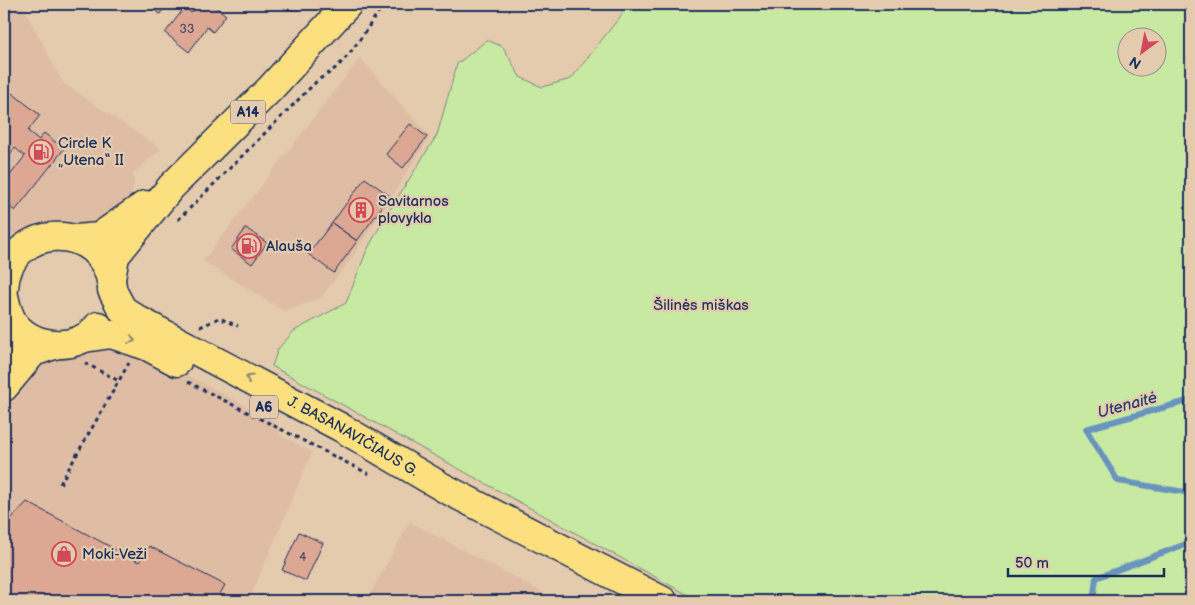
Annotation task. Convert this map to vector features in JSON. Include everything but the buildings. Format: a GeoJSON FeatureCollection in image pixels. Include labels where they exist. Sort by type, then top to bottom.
{"type":"FeatureCollection","features":[{"type":"Feature","properties":{"kind":"main road","name":"A14"},"geometry":{"type":"LineString","coordinates":[[111,284],[115,256],[171,187],[264,95],[348,4]]}},
{"type":"Feature","properties":{"kind":"main road","name":"A14"},"geometry":{"type":"LineString","coordinates":[[76,239],[98,237],[171,187]]}},
{"type":"Feature","properties":{"kind":"main road"},"geometry":{"type":"LineString","coordinates":[[4,246],[31,243],[45,238],[60,236],[76,239],[98,254],[106,266],[111,284],[110,304],[105,318],[83,349],[70,343],[54,345],[33,352],[4,387]]}},
{"type":"Feature","properties":{"kind":"main road"},"geometry":{"type":"LineString","coordinates":[[4,352],[9,338],[5,299],[10,264],[19,252],[31,243]]}},
{"type":"Feature","properties":{"kind":"main road","name":"J. BASANAVIČIAUS G."},"geometry":{"type":"LineString","coordinates":[[111,284],[122,309],[138,320],[340,427],[444,488],[663,601]]}},
{"type":"Feature","properties":{"kind":"main road"},"geometry":{"type":"LineString","coordinates":[[5,299],[16,325],[27,335],[40,342],[54,345]]}},
{"type":"Feature","properties":{"kind":"main road","name":"J. BASANAVIČIAUS G."},"geometry":{"type":"LineString","coordinates":[[83,349],[111,334],[147,346],[332,443],[444,488]]}},
{"type":"Feature","properties":{"kind":"path"},"geometry":{"type":"LineString","coordinates":[[175,223],[319,78],[330,73],[366,34],[370,22],[385,4]]}},
{"type":"Feature","properties":{"kind":"path"},"geometry":{"type":"LineString","coordinates":[[194,326],[200,327],[219,318],[238,326]]}},
{"type":"Feature","properties":{"kind":"path"},"geometry":{"type":"LineString","coordinates":[[83,349],[119,381]]}},
{"type":"Feature","properties":{"kind":"path"},"geometry":{"type":"LineString","coordinates":[[60,484],[130,361]]}},
{"type":"Feature","properties":{"kind":"shaded area"},"geometry":{"type":"Polygon","coordinates":[[[4,4],[22,4],[63,83],[161,149],[133,173],[132,194],[126,204],[104,223],[4,237],[4,4]]]}},
{"type":"Feature","properties":{"kind":"shaded area"},"geometry":{"type":"Polygon","coordinates":[[[360,58],[430,137],[352,258],[320,299],[284,311],[203,261],[360,58]]]}},
{"type":"Feature","properties":{"kind":"shaded area"},"geometry":{"type":"Polygon","coordinates":[[[96,344],[140,350],[269,418],[279,428],[280,435],[312,452],[249,601],[4,601],[4,400],[40,360],[96,344]]]}},
{"type":"Feature","properties":{"kind":"shaded area"},"geometry":{"type":"Polygon","coordinates":[[[410,522],[544,593],[539,601],[366,601],[410,522]]]}},
{"type":"Feature","properties":{"kind":"green space","name":"Šilinės miškas"},"geometry":{"type":"Polygon","coordinates":[[[630,4],[1191,4],[1191,601],[699,601],[272,366],[278,349],[294,331],[346,303],[367,250],[437,135],[457,64],[487,40],[503,47],[520,77],[542,87],[571,79],[630,4]]]}},
{"type":"Feature","properties":{"kind":"waterway","name":"Utenaitė"},"geometry":{"type":"LineString","coordinates":[[1191,400],[1086,429],[1118,481],[1191,493]]}},
{"type":"Feature","properties":{"kind":"waterway","name":"Utenaitė"},"geometry":{"type":"LineString","coordinates":[[1093,601],[1096,578],[1191,542]]}},
{"type":"Feature","properties":{"kind":"place","name":"Circle K „Utena“ II"},"geometry":{"type":"Point","coordinates":[41,152]}},
{"type":"Feature","properties":{"kind":"place","name":"Savitarnos plovykla"},"geometry":{"type":"Point","coordinates":[361,210]}},
{"type":"Feature","properties":{"kind":"place","name":"Alauša"},"geometry":{"type":"Point","coordinates":[249,246]}},
{"type":"Feature","properties":{"kind":"place","name":"Moki-Veži"},"geometry":{"type":"Point","coordinates":[64,554]}}]}
